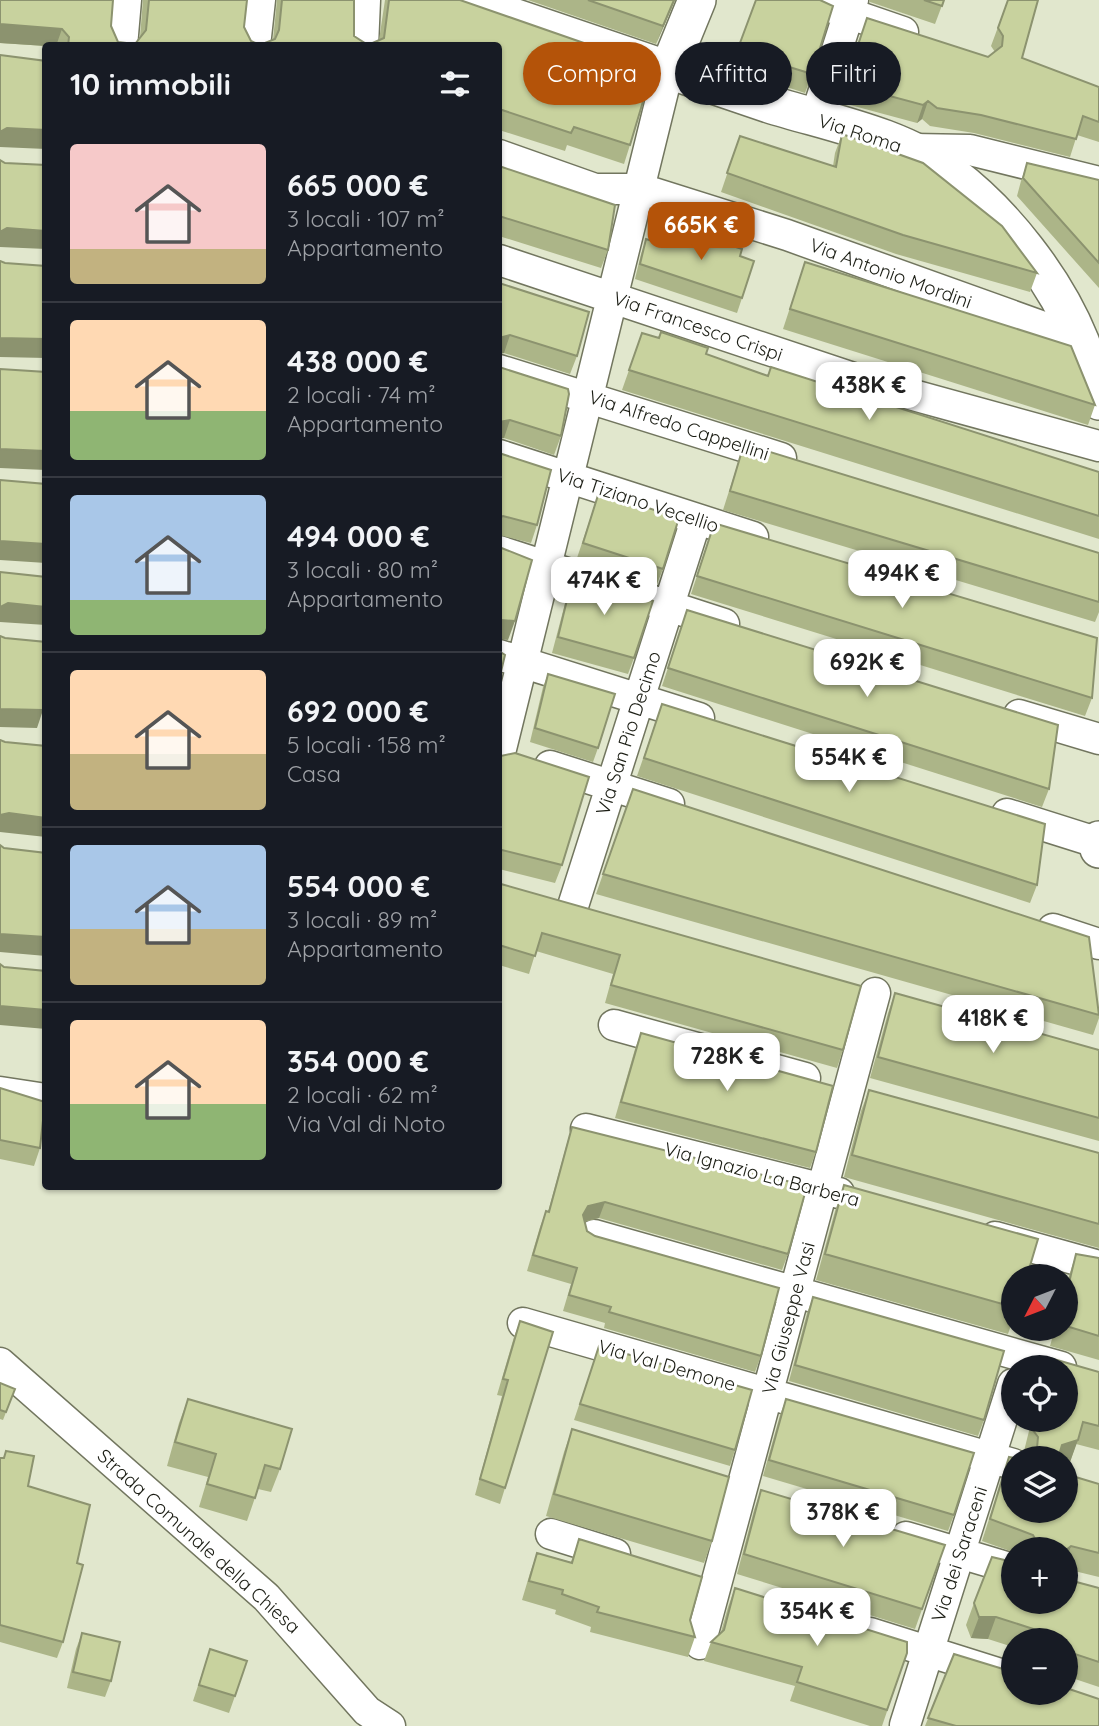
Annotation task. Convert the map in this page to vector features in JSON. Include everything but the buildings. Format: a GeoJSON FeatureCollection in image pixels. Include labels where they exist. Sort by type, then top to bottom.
{"type":"FeatureCollection","features":[{"type":"Feature","properties":{"kind":"street"},"geometry":{"type":"LineString","coordinates":[[122,42],[126,0]]}},
{"type":"Feature","properties":{"kind":"street"},"geometry":{"type":"LineString","coordinates":[[255,42],[260,0]]}},
{"type":"Feature","properties":{"kind":"street"},"geometry":{"type":"LineString","coordinates":[[363,42],[365,0]]}},
{"type":"Feature","properties":{"kind":"street","name":"Via Roma"},"geometry":{"type":"LineString","coordinates":[[463,0],[668,71],[913,149],[952,174],[995,213],[1058,298],[1080,340],[1099,401]]}},
{"type":"Feature","properties":{"kind":"street"},"geometry":{"type":"LineString","coordinates":[[502,727],[510,659],[547,566],[668,71],[697,0]]}},
{"type":"Feature","properties":{"kind":"street"},"geometry":{"type":"LineString","coordinates":[[810,0],[851,7],[927,40]]}},
{"type":"Feature","properties":{"kind":"street"},"geometry":{"type":"LineString","coordinates":[[822,121],[821,100],[851,7]]}},
{"type":"Feature","properties":{"kind":"street"},"geometry":{"type":"LineString","coordinates":[[913,149],[970,150],[1099,182]]}},
{"type":"Feature","properties":{"kind":"street","name":"Via Antonio Mordini"},"geometry":{"type":"LineString","coordinates":[[502,156],[595,189],[641,189],[787,235],[1080,340]]}},
{"type":"Feature","properties":{"kind":"street","name":"Via Francesco Crispi"},"geometry":{"type":"LineString","coordinates":[[502,261],[862,381],[1099,446]]}},
{"type":"Feature","properties":{"kind":"street","name":"Via Alfredo Cappellini"},"geometry":{"type":"LineString","coordinates":[[502,371],[807,466]]}},
{"type":"Feature","properties":{"kind":"street","name":"Via Tiziano Vecellio"},"geometry":{"type":"LineString","coordinates":[[502,456],[774,543]]}},
{"type":"Feature","properties":{"kind":"street","name":"Via San Pio Decimo"},"geometry":{"type":"LineString","coordinates":[[574,907],[696,520]]}},
{"type":"Feature","properties":{"kind":"street"},"geometry":{"type":"LineString","coordinates":[[502,552],[747,631]]}},
{"type":"Feature","properties":{"kind":"street"},"geometry":{"type":"LineString","coordinates":[[510,659],[731,728]]}},
{"type":"Feature","properties":{"kind":"street"},"geometry":{"type":"LineString","coordinates":[[995,708],[1099,739]]}},
{"type":"Feature","properties":{"kind":"street"},"geometry":{"type":"LineString","coordinates":[[502,753],[690,810]]}},
{"type":"Feature","properties":{"kind":"street"},"geometry":{"type":"LineString","coordinates":[[981,806],[1099,842],[1099,849]]}},
{"type":"Feature","properties":{"kind":"street"},"geometry":{"type":"LineString","coordinates":[[1033,922],[1099,944]]}},
{"type":"Feature","properties":{"kind":"street","name":"Via Giuseppe Vasi"},"geometry":{"type":"LineString","coordinates":[[700,1644],[822,1189],[861,1094],[875,993]]}},
{"type":"Feature","properties":{"kind":"street"},"geometry":{"type":"LineString","coordinates":[[614,1025],[861,1094]]}},
{"type":"Feature","properties":{"kind":"street"},"geometry":{"type":"LineString","coordinates":[[0,1092],[42,1099]]}},
{"type":"Feature","properties":{"kind":"street","name":"Via Ignazio La Barbera"},"geometry":{"type":"LineString","coordinates":[[586,1129],[862,1200]]}},
{"type":"Feature","properties":{"kind":"street"},"geometry":{"type":"LineString","coordinates":[[967,1229],[1099,1266]]}},
{"type":"Feature","properties":{"kind":"street"},"geometry":{"type":"LineString","coordinates":[[594,1235],[795,1291],[1002,1355]]}},
{"type":"Feature","properties":{"kind":"street","name":"Via Val Demone"},"geometry":{"type":"LineString","coordinates":[[523,1324],[1001,1460]]}},
{"type":"Feature","properties":{"kind":"street","name":"Strada Comunale della Chiesa"},"geometry":{"type":"LineString","coordinates":[[0,1363],[266,1597],[367,1711],[390,1726]]}},
{"type":"Feature","properties":{"kind":"street","name":"Via dei Saraceni"},"geometry":{"type":"LineString","coordinates":[[905,1725],[960,1553],[1001,1462]]}},
{"type":"Feature","properties":{"kind":"street"},"geometry":{"type":"LineString","coordinates":[[883,1530],[1001,1565]]}},
{"type":"Feature","properties":{"kind":"street"},"geometry":{"type":"LineString","coordinates":[[551,1534],[640,1562]]}},
{"type":"Feature","properties":{"kind":"street"},"geometry":{"type":"LineString","coordinates":[[849,1627],[1001,1674]]}}]}
